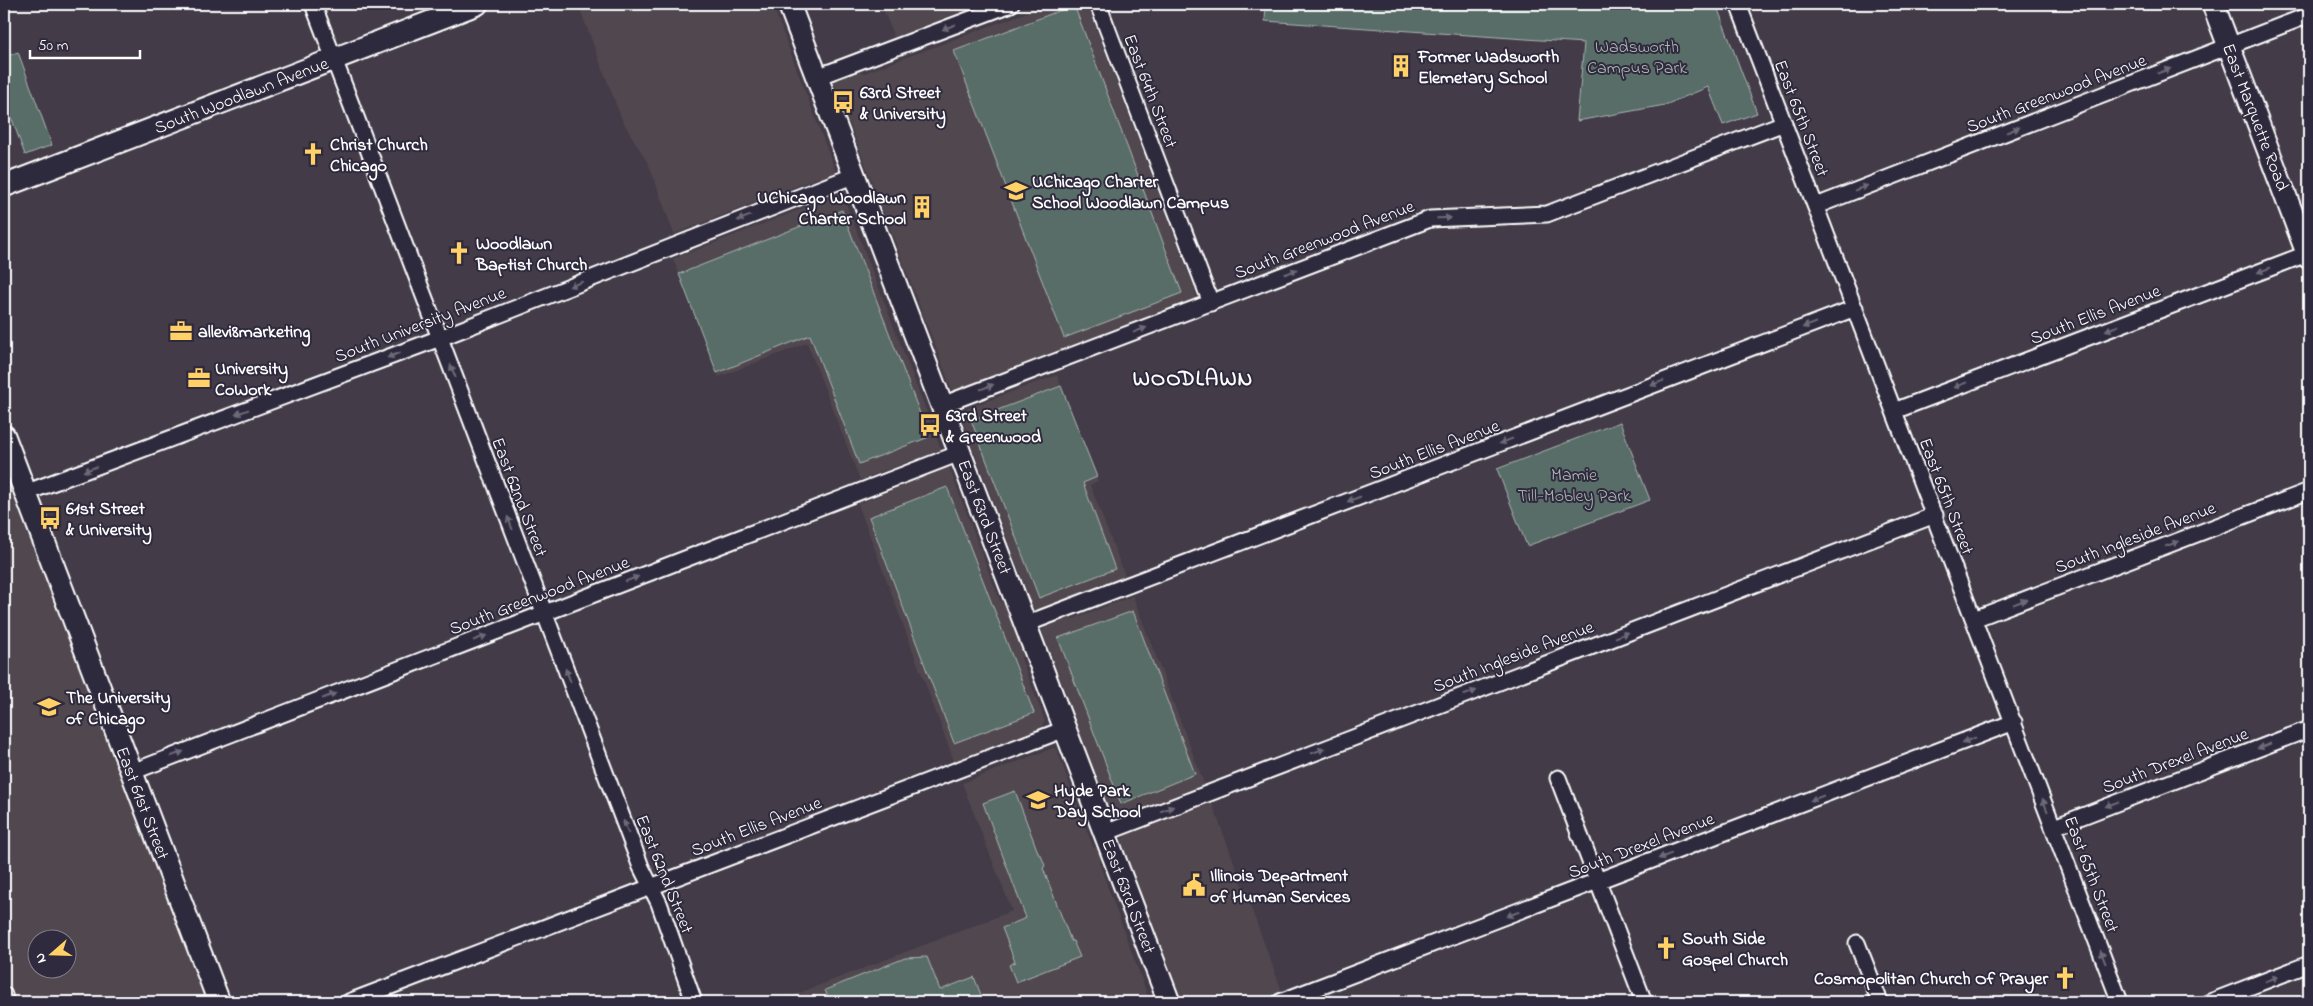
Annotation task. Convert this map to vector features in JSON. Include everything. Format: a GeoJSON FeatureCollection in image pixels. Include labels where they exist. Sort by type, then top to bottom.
{"type":"FeatureCollection","features":[{"type":"Feature","properties":{"kind":"street","name":"East 62nd Street"},"geometry":{"type":"LineString","coordinates":[[313,4],[641,867],[659,903],[694,1002]]}},
{"type":"Feature","properties":{"kind":"street","name":"South Woodlawn Avenue"},"geometry":{"type":"LineString","coordinates":[[4,186],[477,4]]}},
{"type":"Feature","properties":{"kind":"street","name":"East 63rd Street"},"geometry":{"type":"LineString","coordinates":[[789,4],[1169,1002]]}},
{"type":"Feature","properties":{"kind":"street"},"geometry":{"type":"LineString","coordinates":[[817,77],[1011,4]]}},
{"type":"Feature","properties":{"kind":"street","name":"East 64th Street"},"geometry":{"type":"LineString","coordinates":[[1098,4],[1211,303]]}},
{"type":"Feature","properties":{"kind":"street","name":"East 65th Street"},"geometry":{"type":"LineString","coordinates":[[1738,4],[2120,1002]]}},
{"type":"Feature","properties":{"kind":"street","name":"East Marquette Road"},"geometry":{"type":"LineString","coordinates":[[2212,4],[2309,255]]}},
{"type":"Feature","properties":{"kind":"street","name":"South Greenwood Avenue"},"geometry":{"type":"LineString","coordinates":[[1816,206],[2309,15]]}},
{"type":"Feature","properties":{"kind":"street","name":"South Greenwood Avenue"},"geometry":{"type":"LineString","coordinates":[[942,405],[1430,219],[1547,214],[1784,124]]}},
{"type":"Feature","properties":{"kind":"street","name":"South University Avenue"},"geometry":{"type":"LineString","coordinates":[[25,493],[440,338],[855,175]]}},
{"type":"Feature","properties":{"kind":"street","name":"South Ellis Avenue"},"geometry":{"type":"LineString","coordinates":[[1894,411],[2309,255]]}},
{"type":"Feature","properties":{"kind":"street","name":"South Ellis Avenue"},"geometry":{"type":"LineString","coordinates":[[1026,624],[1855,308]]}},
{"type":"Feature","properties":{"kind":"street","name":"East 61st Street"},"geometry":{"type":"LineString","coordinates":[[4,436],[219,1002]]}},
{"type":"Feature","properties":{"kind":"street","name":"South Greenwood Avenue"},"geometry":{"type":"LineString","coordinates":[[132,772],[960,453]]}},
{"type":"Feature","properties":{"kind":"street","name":"South Ingleside Avenue"},"geometry":{"type":"LineString","coordinates":[[1974,619],[2309,491]]}},
{"type":"Feature","properties":{"kind":"street","name":"South Ingleside Avenue"},"geometry":{"type":"LineString","coordinates":[[1105,833],[1934,515]]}},
{"type":"Feature","properties":{"kind":"street","name":"South Drexel Avenue"},"geometry":{"type":"LineString","coordinates":[[1280,1002],[2014,722]]}},
{"type":"Feature","properties":{"kind":"street","name":"South Ellis Avenue"},"geometry":{"type":"LineString","coordinates":[[349,1002],[1065,729]]}},
{"type":"Feature","properties":{"kind":"street","name":"South Drexel Avenue"},"geometry":{"type":"LineString","coordinates":[[2054,827],[2309,729]]}},
{"type":"Feature","properties":{"kind":"street"},"geometry":{"type":"LineString","coordinates":[[1558,778],[1644,1002]]}},
{"type":"Feature","properties":{"kind":"street"},"geometry":{"type":"LineString","coordinates":[[1857,943],[1880,1002]]}},
{"type":"Feature","properties":{"kind":"street"},"geometry":{"type":"LineString","coordinates":[[2210,1002],[2309,964]]}},
{"type":"Feature","properties":{"kind":"street"},"geometry":{"type":"LineString","coordinates":[[4,995],[5,1002]]}},
{"type":"Feature","properties":{"kind":"shaded area"},"geometry":{"type":"Polygon","coordinates":[[[578,4],[772,4],[835,170],[834,174],[821,180],[817,178],[674,234],[649,165],[622,120],[578,4]]]}},
{"type":"Feature","properties":{"kind":"shaded area"},"geometry":{"type":"Polygon","coordinates":[[[881,4],[982,4],[894,37],[881,4]]]}},
{"type":"Feature","properties":{"kind":"shaded area","name":"UChicago Charter School Woodlawn Campus"},"geometry":{"type":"Polygon","coordinates":[[[1049,4],[1087,4],[1195,290],[1196,299],[956,391],[952,390],[834,83],[836,79],[858,72],[864,73],[1049,4]]]}},
{"type":"Feature","properties":{"kind":"shaded area"},"geometry":{"type":"Polygon","coordinates":[[[842,193],[941,449],[938,454],[919,462],[913,460],[860,480],[807,343],[719,377],[673,259],[842,193]]]}},
{"type":"Feature","properties":{"kind":"shaded area"},"geometry":{"type":"Polygon","coordinates":[[[1057,375],[1098,481],[1090,485],[1126,578],[1065,600],[1064,604],[1033,614],[1026,599],[1028,594],[960,414],[965,409],[1057,375]]]}},
{"type":"Feature","properties":{"kind":"shaded area"},"geometry":{"type":"Polygon","coordinates":[[[949,467],[1000,601],[1005,605],[1023,652],[1021,658],[1045,721],[1041,728],[954,761],[858,504],[949,467]]]}},
{"type":"Feature","properties":{"kind":"shaded area","name":"The University of Chicago"},"geometry":{"type":"Polygon","coordinates":[[[4,471],[206,1002],[4,1002],[4,471]]]}},
{"type":"Feature","properties":{"kind":"shaded area"},"geometry":{"type":"Polygon","coordinates":[[[1133,596],[1205,786],[1116,819],[1110,812],[1042,631],[1047,625],[1068,617],[1073,619],[1133,596]]]}},
{"type":"Feature","properties":{"kind":"shaded area"},"geometry":{"type":"Polygon","coordinates":[[[1053,748],[1057,750],[1093,847],[1097,848],[1101,858],[1099,863],[1150,1002],[788,1002],[786,998],[1012,911],[962,783],[1053,748]]]}},
{"type":"Feature","properties":{"kind":"shaded area","name":"Illinois Department of Human Services"},"geometry":{"type":"Polygon","coordinates":[[[1212,803],[1283,994],[1261,1002],[1183,1002],[1122,842],[1126,835],[1212,803]]]}},
{"type":"Feature","properties":{"kind":"green space","name":"Wadsworth Campus Park"},"geometry":{"type":"Polygon","coordinates":[[[1266,4],[1716,4],[1757,113],[1723,125],[1708,87],[1665,105],[1577,121],[1584,43],[1265,21],[1266,4]]]}},
{"type":"Feature","properties":{"kind":"green space"},"geometry":{"type":"Polygon","coordinates":[[[1074,5],[1182,293],[1064,338],[954,51],[1074,5]]]}},
{"type":"Feature","properties":{"kind":"green space"},"geometry":{"type":"Polygon","coordinates":[[[18,52],[52,145],[25,155],[4,97],[4,57],[18,52]]]}},
{"type":"Feature","properties":{"kind":"green space"},"geometry":{"type":"Polygon","coordinates":[[[842,210],[929,437],[859,464],[810,335],[717,373],[679,274],[842,210]]]}},
{"type":"Feature","properties":{"kind":"green space"},"geometry":{"type":"Polygon","coordinates":[[[1061,386],[1097,477],[1083,483],[1115,569],[1039,598],[971,420],[1061,386]]]}},
{"type":"Feature","properties":{"kind":"green space","name":"Mamie Till-Mobley Park"},"geometry":{"type":"Polygon","coordinates":[[[1620,422],[1650,500],[1527,546],[1497,469],[1620,422]]]}},
{"type":"Feature","properties":{"kind":"green space"},"geometry":{"type":"Polygon","coordinates":[[[947,487],[1034,713],[954,743],[869,517],[947,487]]]}},
{"type":"Feature","properties":{"kind":"green space"},"geometry":{"type":"Polygon","coordinates":[[[1133,611],[1195,774],[1121,804],[1058,638],[1133,611]]]}},
{"type":"Feature","properties":{"kind":"green space"},"geometry":{"type":"Polygon","coordinates":[[[1015,791],[1039,855],[1041,855],[1045,866],[1043,868],[1071,941],[1073,941],[1080,957],[1016,982],[1009,965],[1015,962],[1002,928],[1026,918],[983,803],[1015,791]]]}},
{"type":"Feature","properties":{"kind":"green space"},"geometry":{"type":"Polygon","coordinates":[[[927,957],[940,990],[974,977],[981,995],[968,1000],[968,1002],[830,1002],[825,990],[905,958],[927,957]]]}},
{"type":"Feature","properties":{"kind":"place","name":"Former Wadsworth Elemetary School"},"geometry":{"type":"Point","coordinates":[1401,66]}},
{"type":"Feature","properties":{"kind":"place","name":"63rd Street & University"},"geometry":{"type":"Point","coordinates":[843,102]}},
{"type":"Feature","properties":{"kind":"place","name":"Christ Church Chicago"},"geometry":{"type":"Point","coordinates":[313,154]}},
{"type":"Feature","properties":{"kind":"place","name":"UChicago Charter School Woodlawn Campus"},"geometry":{"type":"Point","coordinates":[1016,191]}},
{"type":"Feature","properties":{"kind":"place","name":"UChicago Woodlawn Charter School"},"geometry":{"type":"Point","coordinates":[922,207]}},
{"type":"Feature","properties":{"kind":"place","name":"Woodlawn Baptist Church"},"geometry":{"type":"Point","coordinates":[459,253]}},
{"type":"Feature","properties":{"kind":"place","name":"allevi8marketing"},"geometry":{"type":"Point","coordinates":[181,331]}},
{"type":"Feature","properties":{"kind":"place","name":"University CoWork"},"geometry":{"type":"Point","coordinates":[199,378]}},
{"type":"Feature","properties":{"kind":"place","name":"63rd Street & Greenwood"},"geometry":{"type":"Point","coordinates":[930,425]}},
{"type":"Feature","properties":{"kind":"place","name":"61st Street & University"},"geometry":{"type":"Point","coordinates":[50,518]}},
{"type":"Feature","properties":{"kind":"place","name":"The University of Chicago"},"geometry":{"type":"Point","coordinates":[49,707]}},
{"type":"Feature","properties":{"kind":"place","name":"Hyde Park Day School"},"geometry":{"type":"Point","coordinates":[1038,800]}},
{"type":"Feature","properties":{"kind":"place","name":"Illinois Department of Human Services"},"geometry":{"type":"Point","coordinates":[1194,885]}},
{"type":"Feature","properties":{"kind":"place","name":"South Side Gospel Church"},"geometry":{"type":"Point","coordinates":[1666,948]}},
{"type":"Feature","properties":{"kind":"place","name":"Cosmopolitan Church Of Prayer"},"geometry":{"type":"Point","coordinates":[2065,978]}},
{"type":"Feature","properties":{"kind":"district","name":"WOODLAWN"},"geometry":{"type":"Point","coordinates":[1193,377]}}]}
